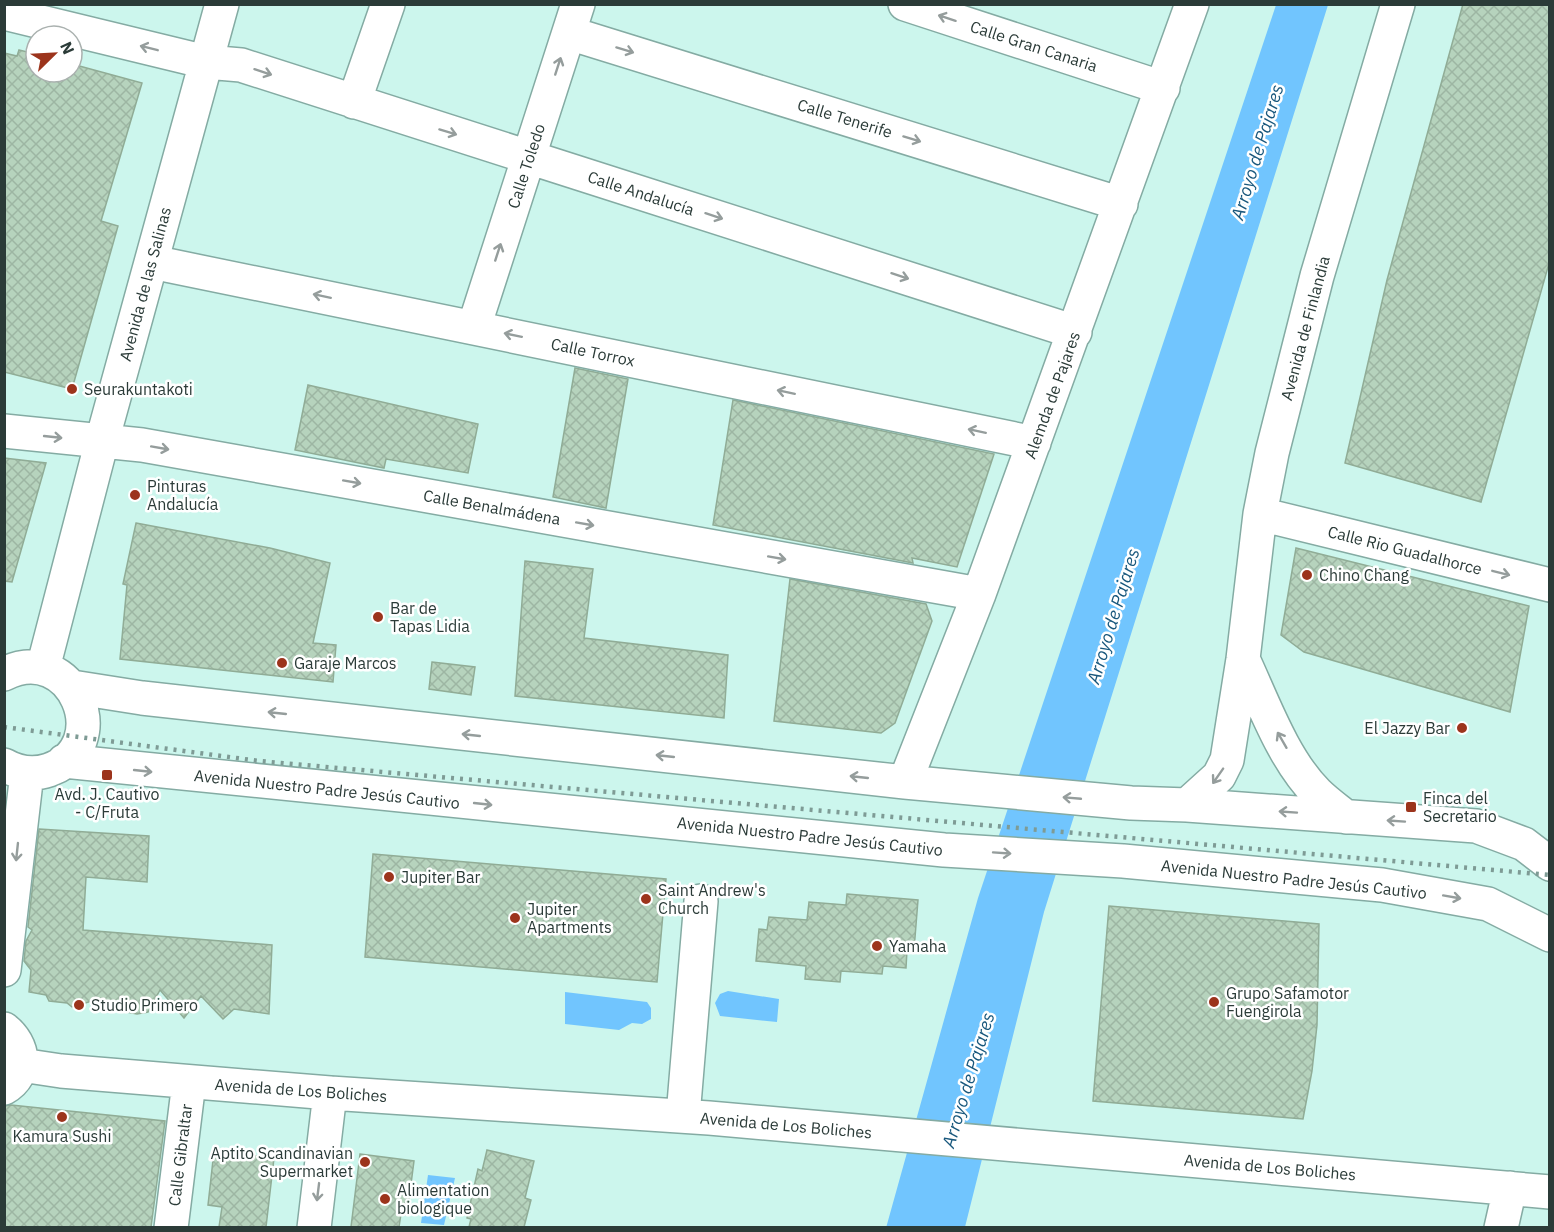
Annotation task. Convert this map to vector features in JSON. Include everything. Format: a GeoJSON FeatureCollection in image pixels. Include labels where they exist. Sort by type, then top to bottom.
{"type":"FeatureCollection","features":[{"type":"Feature","properties":{"kind":"street","name":"Avenida de las Salinas"},"geometry":{"type":"LineString","coordinates":[[43,668],[102,441],[222,4]]}},
{"type":"Feature","properties":{"kind":"street"},"geometry":{"type":"LineString","coordinates":[[354,102],[388,4]]}},
{"type":"Feature","properties":{"kind":"street","name":"Calle Gran Canaria"},"geometry":{"type":"LineString","coordinates":[[904,4],[1163,88]]}},
{"type":"Feature","properties":{"kind":"street","name":"Alemda de Pajares"},"geometry":{"type":"LineString","coordinates":[[905,783],[979,594],[1192,4]]}},
{"type":"Feature","properties":{"kind":"street","name":"Avenida de Finlandia"},"geometry":{"type":"LineString","coordinates":[[1187,805],[1213,783],[1227,760],[1243,659],[1260,514],[1272,453],[1317,276],[1398,4]]}},
{"type":"Feature","properties":{"kind":"street","name":"Calle Andalucía"},"geometry":{"type":"LineString","coordinates":[[4,13],[206,62],[241,65],[1075,332]]}},
{"type":"Feature","properties":{"kind":"street","name":"Calle Toledo"},"geometry":{"type":"LineString","coordinates":[[474,327],[574,19]]}},
{"type":"Feature","properties":{"kind":"street","name":"Calle Tenerife"},"geometry":{"type":"LineString","coordinates":[[574,19],[1121,204]]}},
{"type":"Feature","properties":{"kind":"street","name":"Calle Torrox"},"geometry":{"type":"LineString","coordinates":[[152,262],[1034,443]]}},
{"type":"Feature","properties":{"kind":"street","name":"Calle Benalmádena"},"geometry":{"type":"LineString","coordinates":[[4,431],[142,445],[979,594]]}},
{"type":"Feature","properties":{"kind":"street","name":"Calle Rio Guadalhorce"},"geometry":{"type":"LineString","coordinates":[[1260,514],[1550,585]]}},
{"type":"Feature","properties":{"kind":"street"},"geometry":{"type":"LineString","coordinates":[[1243,659],[1268,716],[1298,767],[1317,792],[1346,817]]}},
{"type":"Feature","properties":{"kind":"street"},"geometry":{"type":"LineString","coordinates":[[4,674],[28,667],[43,668],[59,675],[72,687],[80,701],[83,726],[75,749],[64,761],[40,772],[16,769],[4,970]]}},
{"type":"Feature","properties":{"kind":"street"},"geometry":{"type":"LineString","coordinates":[[72,687],[142,699],[905,783],[1131,803],[1476,826],[1524,844],[1550,864]]}},
{"type":"Feature","properties":{"kind":"street","name":"Avenida Nuestro Padre Jesús Cautivo"},"geometry":{"type":"LineString","coordinates":[[64,761],[944,850],[1123,861],[1382,885],[1488,904],[1550,935]]}},
{"type":"Feature","properties":{"kind":"street"},"geometry":{"type":"LineString","coordinates":[[683,1116],[701,901]]}},
{"type":"Feature","properties":{"kind":"street"},"geometry":{"type":"LineString","coordinates":[[4,1029],[18,1043],[13,1077]]}},
{"type":"Feature","properties":{"kind":"street","name":"Avenida de Los Boliches"},"geometry":{"type":"LineString","coordinates":[[13,1077],[189,1082],[683,1116],[1550,1192]]}},
{"type":"Feature","properties":{"kind":"street","name":"Calle Gibraltar"},"geometry":{"type":"LineString","coordinates":[[171,1227],[189,1082]]}},
{"type":"Feature","properties":{"kind":"street"},"geometry":{"type":"LineString","coordinates":[[314,1227],[330,1092]]}},
{"type":"Feature","properties":{"kind":"street"},"geometry":{"type":"LineString","coordinates":[[1501,1227],[1510,1188]]}},
{"type":"Feature","properties":{"kind":"water","name":"Arroyo de Pajares"},"geometry":{"type":"Polygon","coordinates":[[[1276,5],[1328,5],[1044,912],[965,1227],[886,1228],[978,898],[1276,5]]]}},
{"type":"Feature","properties":{"kind":"water"},"geometry":{"type":"Polygon","coordinates":[[[728,991],[779,999],[777,1022],[720,1016],[715,1003],[720,994],[728,991]]]}},
{"type":"Feature","properties":{"kind":"water"},"geometry":{"type":"Polygon","coordinates":[[[565,992],[647,1002],[651,1008],[651,1019],[642,1024],[632,1023],[619,1030],[565,1024],[565,992]]]}},
{"type":"Feature","properties":{"kind":"water"},"geometry":{"type":"Polygon","coordinates":[[[428,1175],[455,1178],[444,1225],[421,1223],[428,1175]]]}},
{"type":"Feature","properties":{"kind":"building"},"geometry":{"type":"Polygon","coordinates":[[[1463,4],[1550,4],[1550,260],[1481,502],[1345,463],[1387,280],[1463,4]]]}},
{"type":"Feature","properties":{"kind":"building"},"geometry":{"type":"Polygon","coordinates":[[[19,50],[24,51],[24,84],[84,84],[84,67],[142,83],[101,221],[118,226],[72,389],[4,372],[4,53],[17,56],[19,50]]]}},
{"type":"Feature","properties":{"kind":"building"},"geometry":{"type":"Polygon","coordinates":[[[575,368],[628,379],[606,508],[553,497],[575,368]]]}},
{"type":"Feature","properties":{"kind":"building"},"geometry":{"type":"Polygon","coordinates":[[[308,385],[478,424],[468,473],[386,459],[384,468],[295,450],[308,385]]]}},
{"type":"Feature","properties":{"kind":"building"},"geometry":{"type":"Polygon","coordinates":[[[733,400],[994,454],[957,567],[912,558],[913,563],[713,525],[733,400]]]}},
{"type":"Feature","properties":{"kind":"building"},"geometry":{"type":"Polygon","coordinates":[[[4,458],[46,463],[12,582],[4,581],[4,458]]]}},
{"type":"Feature","properties":{"kind":"building"},"geometry":{"type":"Polygon","coordinates":[[[136,523],[270,548],[330,563],[313,643],[336,645],[333,682],[120,659],[127,585],[123,584],[136,523]]]}},
{"type":"Feature","properties":{"kind":"building"},"geometry":{"type":"Polygon","coordinates":[[[1296,548],[1529,606],[1510,712],[1304,652],[1281,635],[1296,548]]]}},
{"type":"Feature","properties":{"kind":"building"},"geometry":{"type":"Polygon","coordinates":[[[525,561],[593,569],[584,638],[728,655],[724,718],[515,696],[525,561]]]}},
{"type":"Feature","properties":{"kind":"building"},"geometry":{"type":"Polygon","coordinates":[[[790,579],[926,604],[932,621],[895,723],[881,733],[774,721],[790,579]]]}},
{"type":"Feature","properties":{"kind":"building"},"geometry":{"type":"Polygon","coordinates":[[[432,662],[475,667],[471,695],[429,689],[432,662]]]}},
{"type":"Feature","properties":{"kind":"building"},"geometry":{"type":"Polygon","coordinates":[[[39,829],[149,836],[147,882],[86,877],[83,930],[272,945],[269,1014],[234,1009],[223,1019],[201,996],[184,1018],[160,990],[148,1012],[137,1014],[106,1008],[102,998],[72,1007],[67,1003],[49,1001],[46,995],[29,992],[31,970],[24,961],[26,941],[32,930],[28,927],[39,829]]]}},
{"type":"Feature","properties":{"kind":"building","name":"Jupiter Apartments"},"geometry":{"type":"Polygon","coordinates":[[[373,854],[666,879],[657,982],[365,957],[373,854]]]}},
{"type":"Feature","properties":{"kind":"building"},"geometry":{"type":"Polygon","coordinates":[[[847,894],[918,900],[914,950],[907,950],[906,968],[883,966],[882,974],[841,971],[840,982],[805,979],[806,966],[756,961],[759,929],[767,930],[769,917],[807,920],[809,902],[846,905],[847,894]]]}},
{"type":"Feature","properties":{"kind":"building"},"geometry":{"type":"Polygon","coordinates":[[[1109,906],[1319,924],[1317,1025],[1312,1071],[1303,1119],[1093,1101],[1109,906]]]}},
{"type":"Feature","properties":{"kind":"building"},"geometry":{"type":"Polygon","coordinates":[[[4,1106],[165,1121],[151,1227],[4,1227],[4,1106]]]}},
{"type":"Feature","properties":{"kind":"building"},"geometry":{"type":"Polygon","coordinates":[[[487,1150],[534,1161],[525,1198],[531,1200],[524,1227],[469,1227],[471,1219],[467,1218],[478,1169],[482,1171],[487,1150]]]}},
{"type":"Feature","properties":{"kind":"building"},"geometry":{"type":"Polygon","coordinates":[[[214,1151],[274,1158],[266,1227],[219,1227],[222,1207],[208,1205],[214,1151]]]}},
{"type":"Feature","properties":{"kind":"building"},"geometry":{"type":"Polygon","coordinates":[[[360,1154],[414,1161],[407,1215],[401,1214],[399,1227],[351,1227],[360,1154]]]}},
{"type":"Feature","properties":{"kind":"railway"},"geometry":{"type":"LineString","coordinates":[[4,727],[259,761],[1550,875]]}},
{"type":"Feature","properties":{"kind":"place","name":"Seurakuntakoti"},"geometry":{"type":"Point","coordinates":[72,389]}},
{"type":"Feature","properties":{"kind":"place","name":"Pinturas Andalucía"},"geometry":{"type":"Point","coordinates":[135,495]}},
{"type":"Feature","properties":{"kind":"place","name":"Chino Chang"},"geometry":{"type":"Point","coordinates":[1307,575]}},
{"type":"Feature","properties":{"kind":"place","name":"Bar de Tapas Lidia"},"geometry":{"type":"Point","coordinates":[378,617]}},
{"type":"Feature","properties":{"kind":"place","name":"Garaje Marcos"},"geometry":{"type":"Point","coordinates":[282,663]}},
{"type":"Feature","properties":{"kind":"place","name":"El Jazzy Bar"},"geometry":{"type":"Point","coordinates":[1462,728]}},
{"type":"Feature","properties":{"kind":"place","name":"Avd. J. Cautivo - C/Fruta"},"geometry":{"type":"Point","coordinates":[107,775]}},
{"type":"Feature","properties":{"kind":"place","name":"Finca del Secretario"},"geometry":{"type":"Point","coordinates":[1411,807]}},
{"type":"Feature","properties":{"kind":"place","name":"Jupiter Bar"},"geometry":{"type":"Point","coordinates":[389,877]}},
{"type":"Feature","properties":{"kind":"place","name":"Saint Andrew's Church"},"geometry":{"type":"Point","coordinates":[646,899]}},
{"type":"Feature","properties":{"kind":"place","name":"Jupiter Apartments"},"geometry":{"type":"Point","coordinates":[515,918]}},
{"type":"Feature","properties":{"kind":"place","name":"Yamaha"},"geometry":{"type":"Point","coordinates":[877,946]}},
{"type":"Feature","properties":{"kind":"place","name":"Grupo Safamotor Fuengirola"},"geometry":{"type":"Point","coordinates":[1214,1002]}},
{"type":"Feature","properties":{"kind":"place","name":"Studio Primero"},"geometry":{"type":"Point","coordinates":[79,1005]}},
{"type":"Feature","properties":{"kind":"place","name":"Kamura Sushi"},"geometry":{"type":"Point","coordinates":[62,1117]}},
{"type":"Feature","properties":{"kind":"place","name":"Aptito Scandinavian Supermarket"},"geometry":{"type":"Point","coordinates":[365,1162]}},
{"type":"Feature","properties":{"kind":"place","name":"Alimentation biologique"},"geometry":{"type":"Point","coordinates":[385,1199]}}]}
